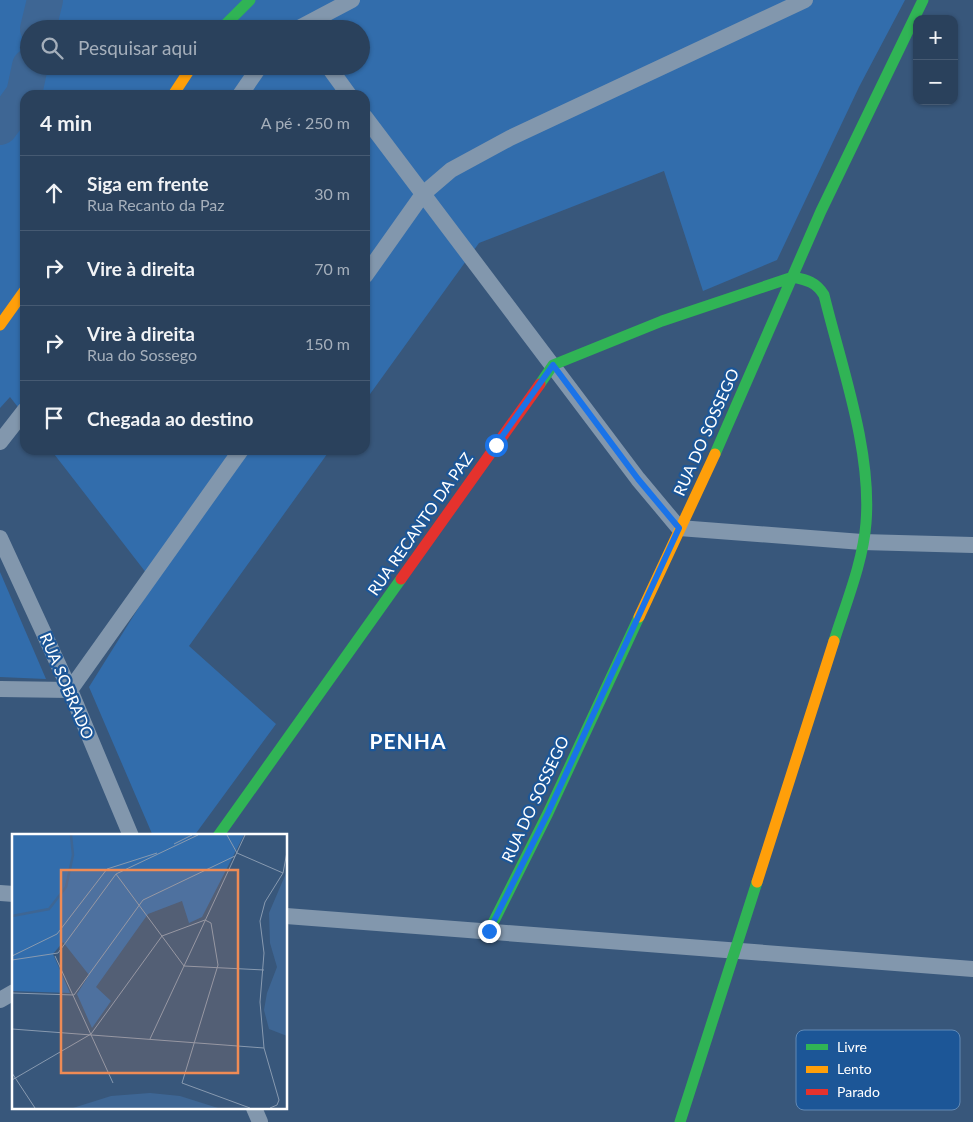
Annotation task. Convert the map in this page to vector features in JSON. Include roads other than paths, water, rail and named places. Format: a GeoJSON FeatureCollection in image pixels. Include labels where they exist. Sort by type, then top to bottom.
{"type":"FeatureCollection","features":[{"type":"Feature","properties":{"kind":"street"},"geometry":{"type":"LineString","coordinates":[[230,20],[250,0]]}},
{"type":"Feature","properties":{"kind":"street"},"geometry":{"type":"LineString","coordinates":[[314,20],[352,0]]}},
{"type":"Feature","properties":{"kind":"street"},"geometry":{"type":"LineString","coordinates":[[370,269],[423,194],[451,170],[510,138],[805,0]]}},
{"type":"Feature","properties":{"kind":"street","name":"RUA DO SOSSEGO"},"geometry":{"type":"LineString","coordinates":[[489,931],[548,813],[679,528],[711,463],[820,211],[923,0]]}},
{"type":"Feature","properties":{"kind":"street"},"geometry":{"type":"LineString","coordinates":[[176,90],[186,75]]}},
{"type":"Feature","properties":{"kind":"street"},"geometry":{"type":"LineString","coordinates":[[243,90],[254,75]]}},
{"type":"Feature","properties":{"kind":"street"},"geometry":{"type":"LineString","coordinates":[[335,75],[345,90]]}},
{"type":"Feature","properties":{"kind":"street"},"geometry":{"type":"LineString","coordinates":[[370,124],[632,472],[679,528],[862,542],[973,545]]}},
{"type":"Feature","properties":{"kind":"street"},"geometry":{"type":"LineString","coordinates":[[553,365],[662,321],[792,277],[812,280],[818,285],[824,295],[860,440],[866,487],[866,524],[857,565],[819,692],[680,1122]]}},
{"type":"Feature","properties":{"kind":"street"},"geometry":{"type":"LineString","coordinates":[[0,325],[20,297]]}},
{"type":"Feature","properties":{"kind":"street","name":"RUA RECANTO DA PAZ"},"geometry":{"type":"LineString","coordinates":[[219,834],[553,365]]}},
{"type":"Feature","properties":{"kind":"street"},"geometry":{"type":"LineString","coordinates":[[0,442],[20,416]]}},
{"type":"Feature","properties":{"kind":"street"},"geometry":{"type":"LineString","coordinates":[[0,688],[70,690],[237,455]]}},
{"type":"Feature","properties":{"kind":"street","name":"RUA SOBRADO"},"geometry":{"type":"LineString","coordinates":[[0,538],[70,690],[130,834]]}},
{"type":"Feature","properties":{"kind":"street"},"geometry":{"type":"LineString","coordinates":[[288,916],[973,969]]}},
{"type":"Feature","properties":{"kind":"street"},"geometry":{"type":"LineString","coordinates":[[0,1000],[12,993]]}},
{"type":"Feature","properties":{"kind":"street"},"geometry":{"type":"LineString","coordinates":[[255,1110],[260,1122]]}},
{"type":"Feature","properties":{"kind":"waterway"},"geometry":{"type":"LineString","coordinates":[[40,20],[45,0]]}},
{"type":"Feature","properties":{"kind":"waterway"},"geometry":{"type":"LineString","coordinates":[[25,90],[28,75]]}},
{"type":"Feature","properties":{"kind":"waterway"},"geometry":{"type":"LineString","coordinates":[[0,127],[20,100]]}},
{"type":"Feature","properties":{"kind":"district","name":"PENHA"},"geometry":{"type":"Point","coordinates":[408,742]}}]}
